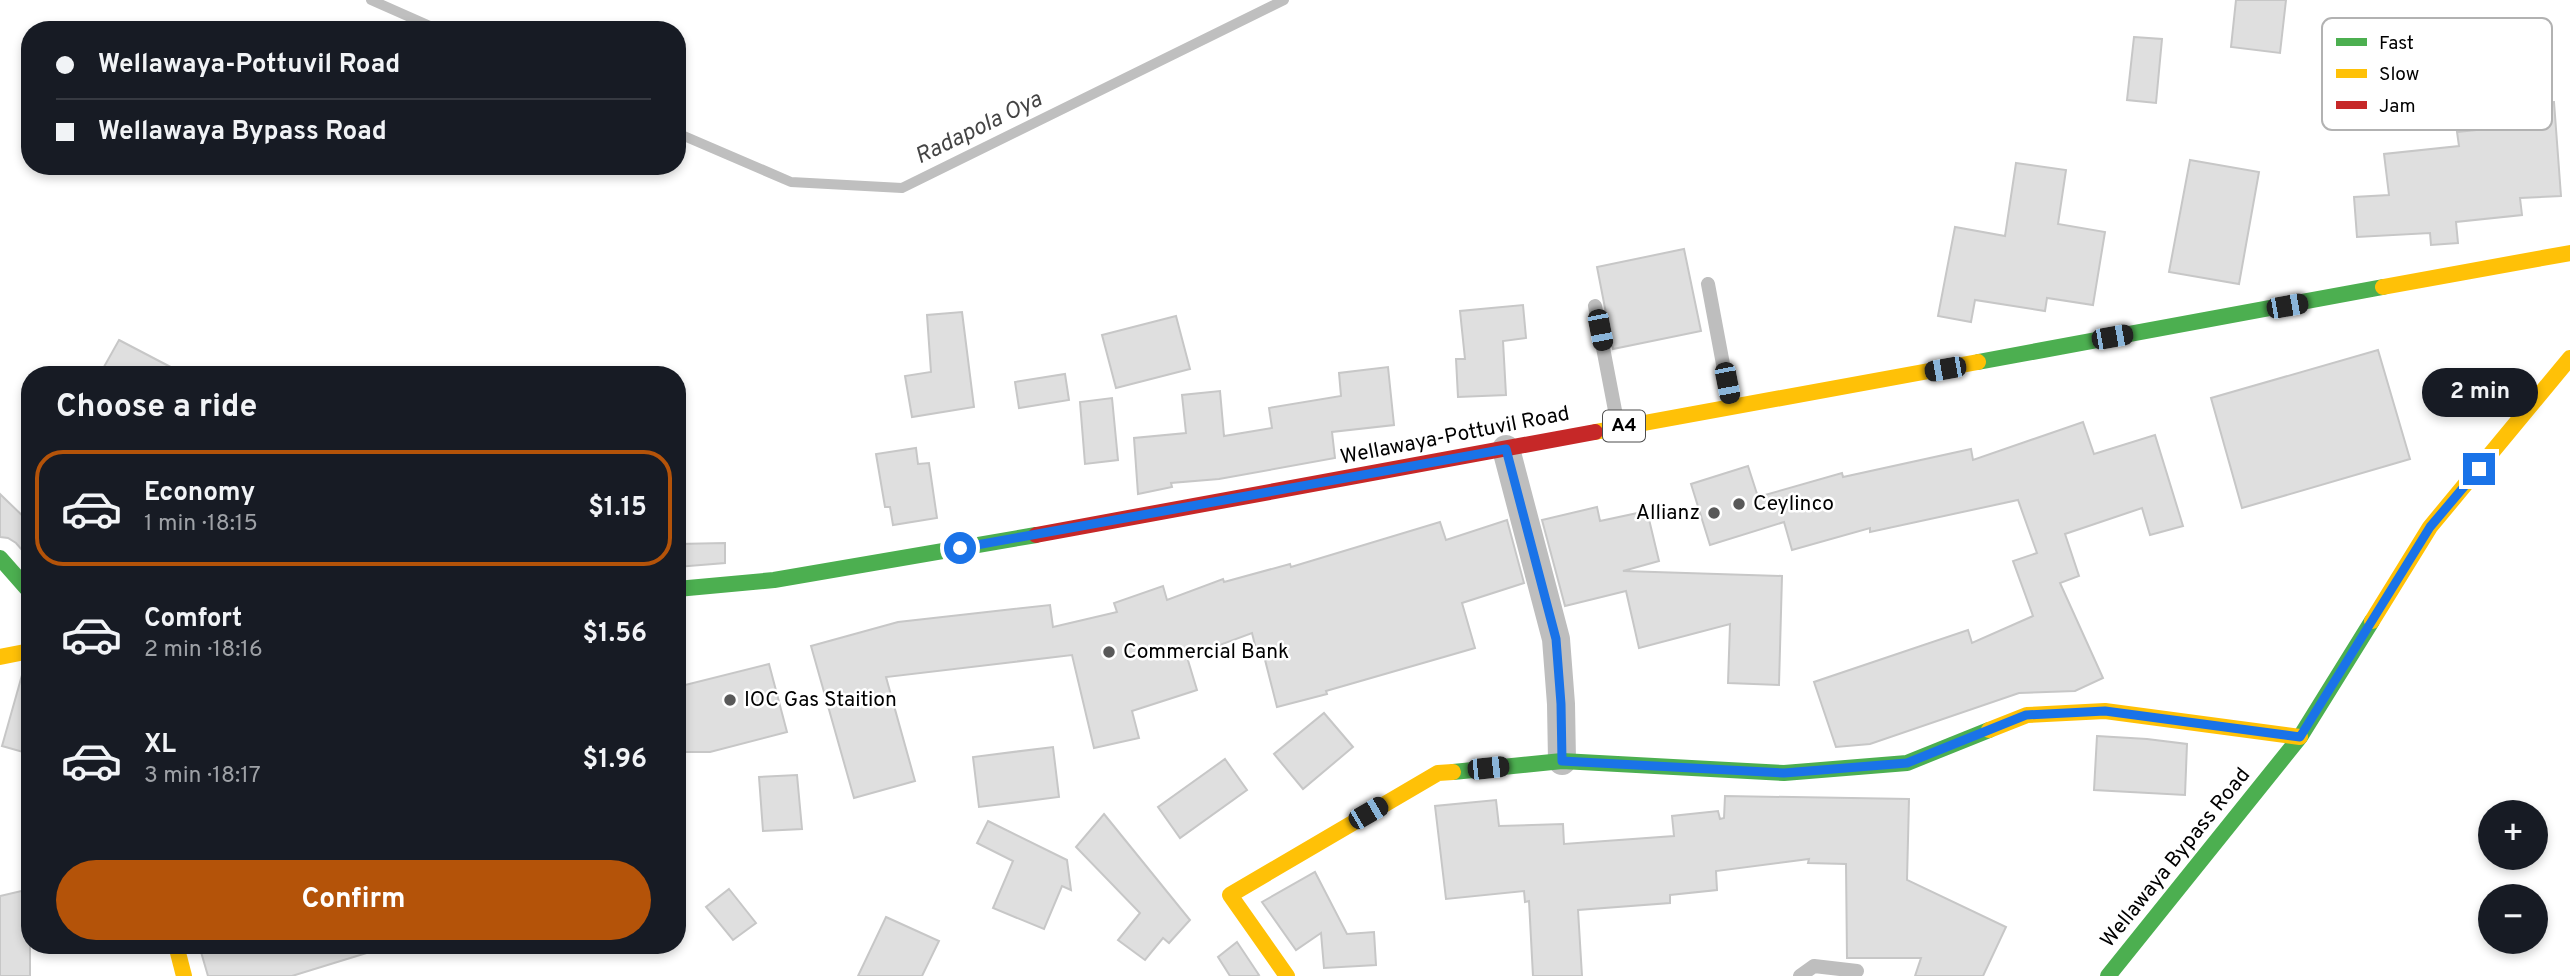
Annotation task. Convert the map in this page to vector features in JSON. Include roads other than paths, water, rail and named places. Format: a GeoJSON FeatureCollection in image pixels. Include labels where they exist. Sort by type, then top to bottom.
{"type":"FeatureCollection","features":[{"type":"Feature","properties":{"kind":"main road","name":"Wellawaya-Pottuvil Road"},"geometry":{"type":"LineString","coordinates":[[686,588],[774,580],[909,558],[2570,253]]}},
{"type":"Feature","properties":{"kind":"main road","name":"Wellawaya Bypass Road"},"geometry":{"type":"LineString","coordinates":[[2108,976],[2300,737],[2430,527],[2570,358]]}},
{"type":"Feature","properties":{"kind":"main road"},"geometry":{"type":"LineString","coordinates":[[0,558],[21,582]]}},
{"type":"Feature","properties":{"kind":"main road"},"geometry":{"type":"LineString","coordinates":[[0,657],[21,653]]}},
{"type":"Feature","properties":{"kind":"main road"},"geometry":{"type":"LineString","coordinates":[[1287,976],[1230,895],[1438,773],[1562,761],[1784,773],[1907,763],[2026,715],[2105,711],[2300,737]]}},
{"type":"Feature","properties":{"kind":"main road"},"geometry":{"type":"LineString","coordinates":[[178,954],[184,976]]}},
{"type":"Feature","properties":{"kind":"street"},"geometry":{"type":"LineString","coordinates":[[1506,449],[1556,639],[1562,761]]}},
{"type":"Feature","properties":{"kind":"lane"},"geometry":{"type":"LineString","coordinates":[[1708,284],[1731,407]]}},
{"type":"Feature","properties":{"kind":"lane"},"geometry":{"type":"LineString","coordinates":[[1595,306],[1619,427]]}},
{"type":"Feature","properties":{"kind":"lane"},"geometry":{"type":"LineString","coordinates":[[1800,976],[1814,966],[1857,971]]}},
{"type":"Feature","properties":{"kind":"waterway","name":"Radapola Oya"},"geometry":{"type":"LineString","coordinates":[[371,0],[419,21]]}},
{"type":"Feature","properties":{"kind":"waterway","name":"Radapola Oya"},"geometry":{"type":"LineString","coordinates":[[686,137],[791,182],[902,188],[1284,0]]}},
{"type":"Feature","properties":{"kind":"place","name":"Ceylinco"},"geometry":{"type":"Point","coordinates":[1739,504]}},
{"type":"Feature","properties":{"kind":"place","name":"Allianz"},"geometry":{"type":"Point","coordinates":[1714,513]}},
{"type":"Feature","properties":{"kind":"place","name":"Commercial Bank"},"geometry":{"type":"Point","coordinates":[1109,652]}},
{"type":"Feature","properties":{"kind":"place","name":"IOC Gas Staition"},"geometry":{"type":"Point","coordinates":[730,700]}}]}
